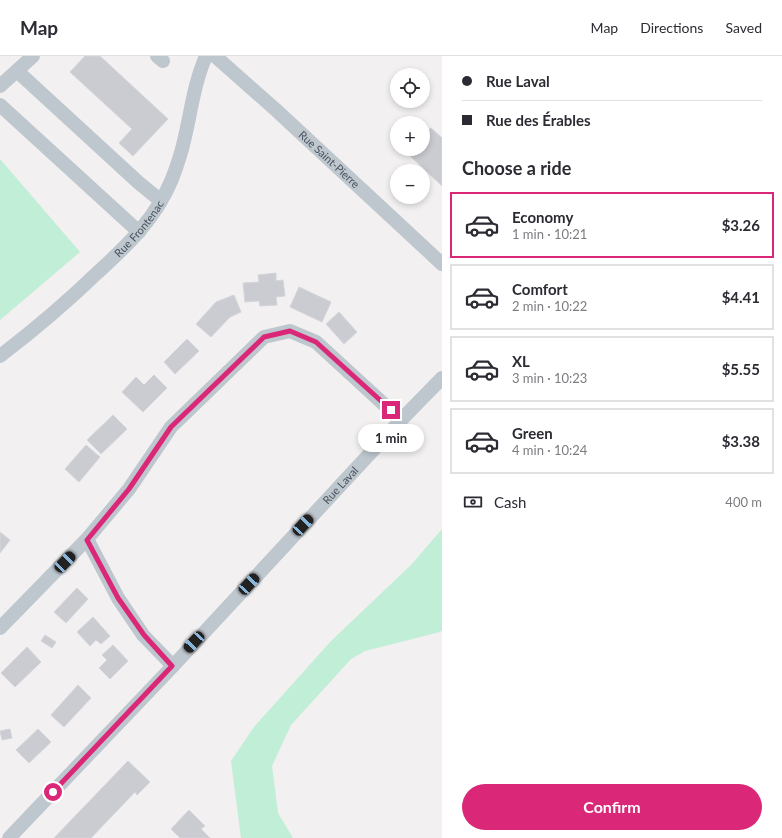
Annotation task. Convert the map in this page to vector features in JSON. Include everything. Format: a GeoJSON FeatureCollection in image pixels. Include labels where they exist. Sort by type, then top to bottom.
{"type":"FeatureCollection","features":[{"type":"Feature","properties":{"kind":"street"},"geometry":{"type":"LineString","coordinates":[[0,86],[33,56]]}},
{"type":"Feature","properties":{"kind":"street","name":"Rue Frontenac"},"geometry":{"type":"LineString","coordinates":[[0,356],[29,334],[64,304],[125,247],[139,232],[153,213],[161,201],[178,161],[184,141],[196,83],[206,56]]}},
{"type":"Feature","properties":{"kind":"street","name":"Rue Saint-Pierre"},"geometry":{"type":"LineString","coordinates":[[215,56],[276,110],[442,264]]}},
{"type":"Feature","properties":{"kind":"street"},"geometry":{"type":"LineString","coordinates":[[17,71],[139,183],[161,201]]}},
{"type":"Feature","properties":{"kind":"street"},"geometry":{"type":"LineString","coordinates":[[0,105],[139,232]]}},
{"type":"Feature","properties":{"kind":"street"},"geometry":{"type":"LineString","coordinates":[[0,628],[87,540],[129,489],[171,427],[264,337],[290,331],[316,342],[401,420]]}},
{"type":"Feature","properties":{"kind":"street","name":"Rue Laval"},"geometry":{"type":"LineString","coordinates":[[9,838],[442,378]]}},
{"type":"Feature","properties":{"kind":"street"},"geometry":{"type":"LineString","coordinates":[[87,540],[118,598],[144,635],[172,666]]}},
{"type":"Feature","properties":{"kind":"green space"},"geometry":{"type":"Polygon","coordinates":[[[0,159],[80,252],[0,320],[0,159]]]}},
{"type":"Feature","properties":{"kind":"green space"},"geometry":{"type":"Polygon","coordinates":[[[442,529],[442,630],[440,632],[365,651],[351,659],[291,725],[272,766],[278,813],[293,838],[241,838],[231,761],[254,727],[331,641],[411,565],[442,529]]]}},
{"type":"Feature","properties":{"kind":"building"},"geometry":{"type":"Polygon","coordinates":[[[85,56],[100,56],[168,119],[133,156],[119,143],[132,129],[70,72],[85,56]]]}},
{"type":"Feature","properties":{"kind":"building"},"geometry":{"type":"Polygon","coordinates":[[[431,128],[442,138],[442,186],[430,175],[430,164],[419,164],[410,156],[430,156],[431,128]]]}},
{"type":"Feature","properties":{"kind":"building"},"geometry":{"type":"Polygon","coordinates":[[[276,273],[276,281],[283,280],[285,296],[276,297],[277,305],[260,306],[259,301],[245,302],[243,283],[259,282],[258,275],[276,273]]]}},
{"type":"Feature","properties":{"kind":"building"},"geometry":{"type":"Polygon","coordinates":[[[299,287],[331,302],[322,322],[290,307],[299,287]]]}},
{"type":"Feature","properties":{"kind":"building"},"geometry":{"type":"Polygon","coordinates":[[[234,295],[241,312],[230,317],[211,337],[196,324],[216,302],[234,295]]]}},
{"type":"Feature","properties":{"kind":"building"},"geometry":{"type":"Polygon","coordinates":[[[339,312],[357,332],[344,344],[326,324],[339,312]]]}},
{"type":"Feature","properties":{"kind":"building"},"geometry":{"type":"Polygon","coordinates":[[[187,339],[199,351],[175,374],[164,362],[187,339]]]}},
{"type":"Feature","properties":{"kind":"building"},"geometry":{"type":"Polygon","coordinates":[[[154,375],[167,388],[143,412],[122,392],[136,377],[144,385],[154,375]]]}},
{"type":"Feature","properties":{"kind":"building"},"geometry":{"type":"Polygon","coordinates":[[[113,415],[127,429],[101,454],[87,440],[113,415]]]}},
{"type":"Feature","properties":{"kind":"building"},"geometry":{"type":"Polygon","coordinates":[[[86,445],[100,457],[79,482],[65,469],[86,445]]]}},
{"type":"Feature","properties":{"kind":"building"},"geometry":{"type":"Polygon","coordinates":[[[0,532],[10,540],[0,553],[0,532]]]}},
{"type":"Feature","properties":{"kind":"building"},"geometry":{"type":"Polygon","coordinates":[[[77,588],[88,599],[66,623],[54,612],[77,588]]]}},
{"type":"Feature","properties":{"kind":"building"},"geometry":{"type":"Polygon","coordinates":[[[93,617],[110,636],[101,644],[96,640],[90,646],[77,632],[93,617]]]}},
{"type":"Feature","properties":{"kind":"building"},"geometry":{"type":"Polygon","coordinates":[[[45,635],[56,642],[52,648],[41,641],[45,635]]]}},
{"type":"Feature","properties":{"kind":"building"},"geometry":{"type":"Polygon","coordinates":[[[113,645],[128,661],[110,679],[99,668],[107,660],[102,655],[113,645]]]}},
{"type":"Feature","properties":{"kind":"building"},"geometry":{"type":"Polygon","coordinates":[[[27,647],[41,662],[15,687],[1,673],[27,647]]]}},
{"type":"Feature","properties":{"kind":"building"},"geometry":{"type":"Polygon","coordinates":[[[78,685],[91,698],[64,727],[51,715],[78,685]]]}},
{"type":"Feature","properties":{"kind":"building"},"geometry":{"type":"Polygon","coordinates":[[[10,729],[12,738],[2,740],[0,731],[10,729]]]}},
{"type":"Feature","properties":{"kind":"building"},"geometry":{"type":"Polygon","coordinates":[[[38,729],[51,742],[29,763],[16,750],[38,729]]]}},
{"type":"Feature","properties":{"kind":"building"},"geometry":{"type":"Polygon","coordinates":[[[128,761],[150,782],[137,795],[135,792],[91,838],[54,838],[128,761]]]}},
{"type":"Feature","properties":{"kind":"building"},"geometry":{"type":"Polygon","coordinates":[[[189,810],[205,826],[201,829],[210,838],[180,838],[171,829],[189,810]]]}},
{"type":"Feature","properties":{"kind":"route"},"geometry":{"type":"LineString","coordinates":[[53,792],[172,666],[144,635],[118,598],[87,540],[129,489],[171,427],[264,337],[290,331],[316,342],[391,410]]}}]}
